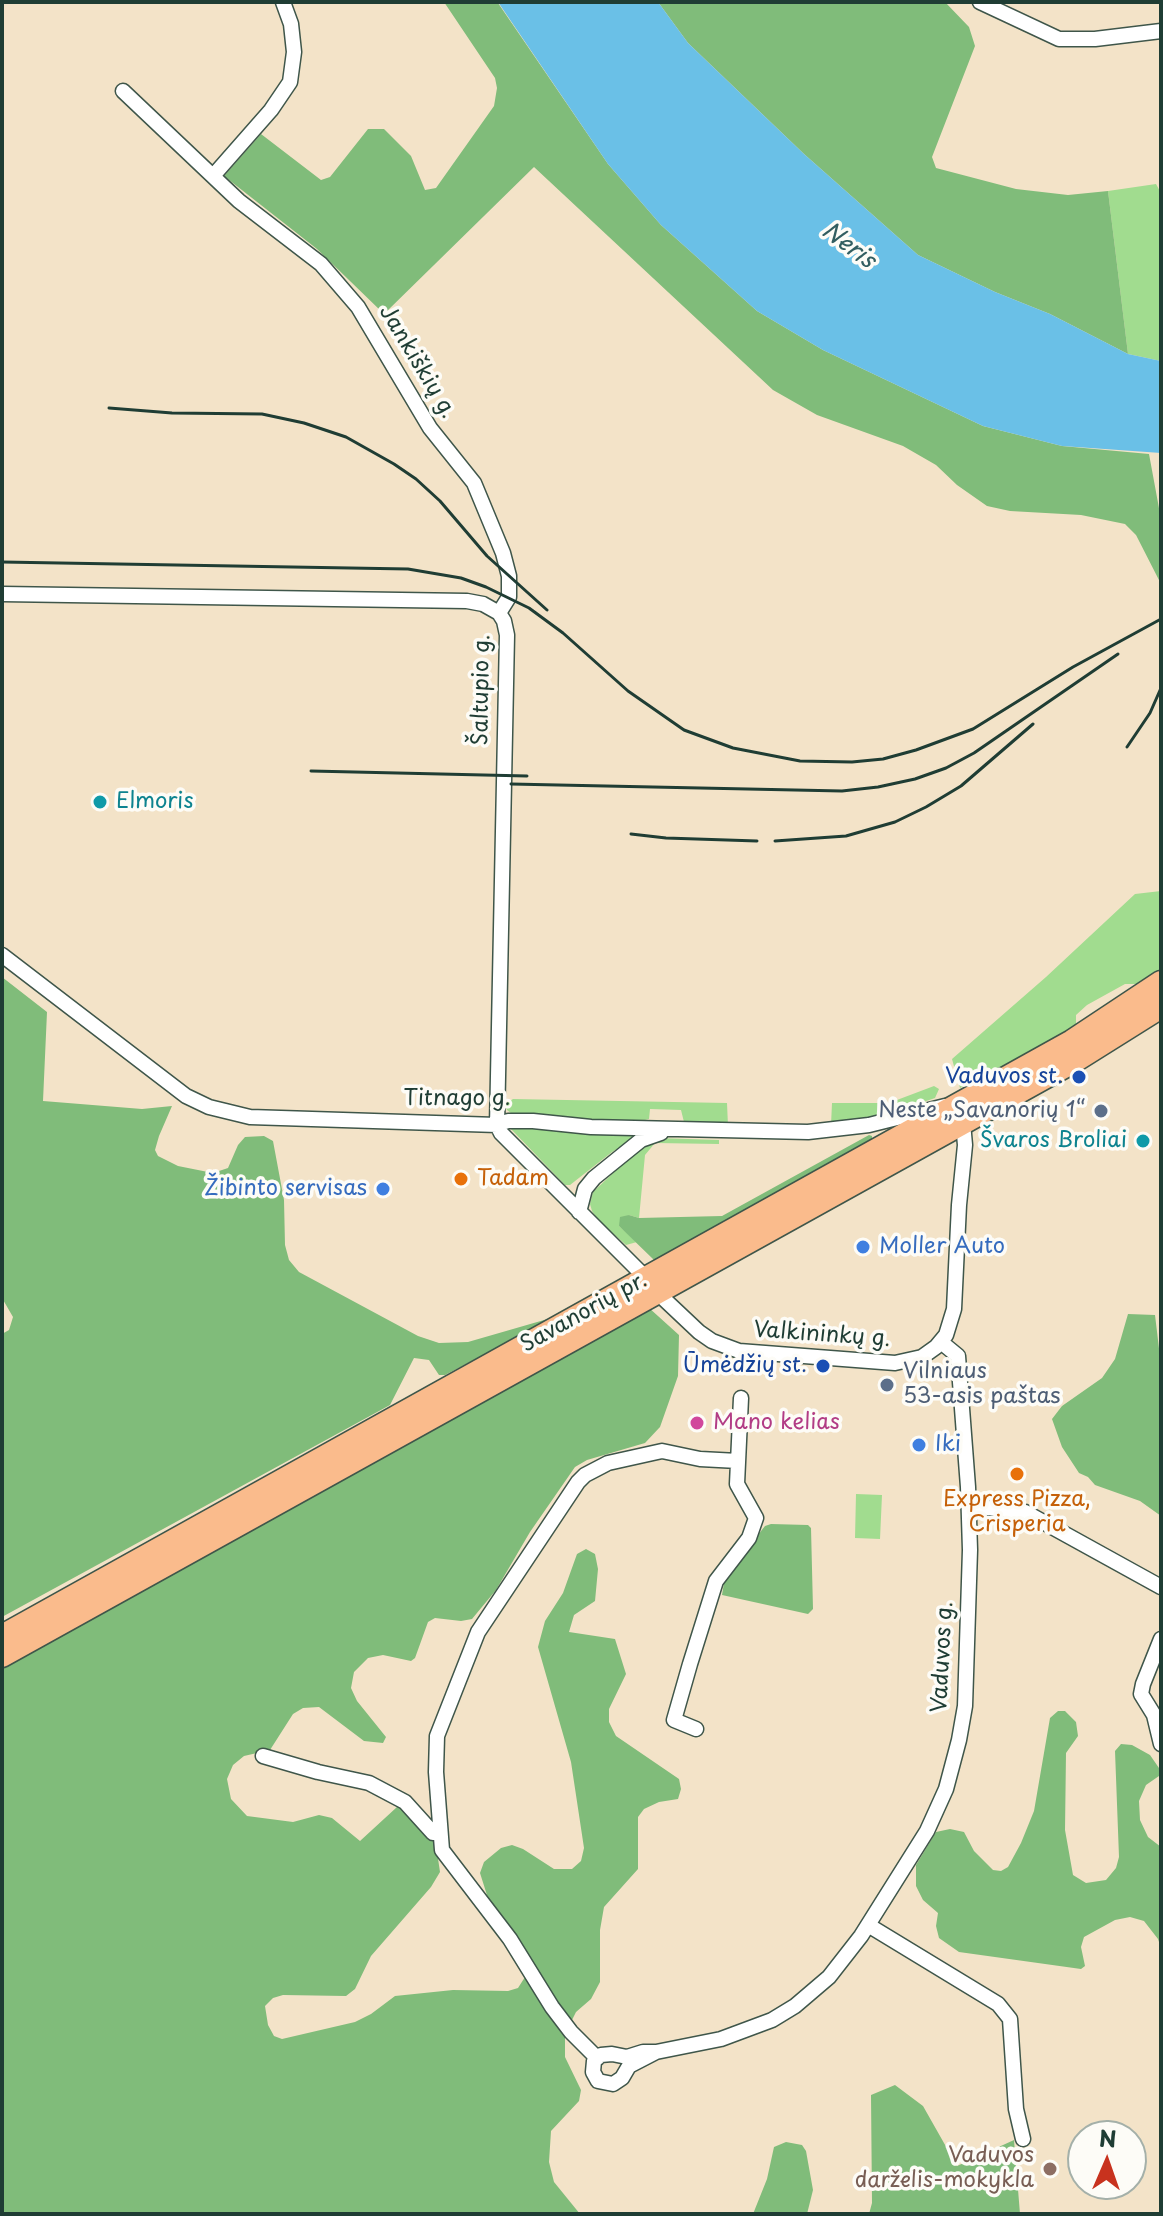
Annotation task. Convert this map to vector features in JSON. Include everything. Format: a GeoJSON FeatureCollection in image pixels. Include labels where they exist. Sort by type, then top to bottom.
{"type":"FeatureCollection","features":[{"type":"Feature","properties":{"kind":"highway","name":"Savanorių pr."},"geometry":{"type":"LineString","coordinates":[[2,1656],[962,1113],[1161,982]]}},
{"type":"Feature","properties":{"kind":"highway","name":"Savanorių pr."},"geometry":{"type":"LineString","coordinates":[[2,1636],[962,1113],[1075,1061],[1161,1007]]}},
{"type":"Feature","properties":{"kind":"street"},"geometry":{"type":"LineString","coordinates":[[213,176],[277,103],[290,82],[294,52],[291,24],[283,2]]}},
{"type":"Feature","properties":{"kind":"street"},"geometry":{"type":"LineString","coordinates":[[980,2],[1059,39],[1095,39],[1161,31]]}},
{"type":"Feature","properties":{"kind":"street","name":"Jankiškių g."},"geometry":{"type":"LineString","coordinates":[[123,91],[239,201],[321,264],[342,287],[373,332],[430,428],[474,483],[503,553],[509,576],[509,597],[499,613]]}},
{"type":"Feature","properties":{"kind":"street","name":"Šaltupio g."},"geometry":{"type":"LineString","coordinates":[[2,594],[467,601],[483,604],[499,613],[507,635],[497,1125]]}},
{"type":"Feature","properties":{"kind":"street","name":"Titnago g."},"geometry":{"type":"LineString","coordinates":[[2,955],[186,1096],[209,1107],[250,1117],[497,1125],[508,1121],[797,1132],[840,1130],[962,1113]]}},
{"type":"Feature","properties":{"kind":"street"},"geometry":{"type":"LineString","coordinates":[[941,1342],[949,1329],[954,1309],[965,1145],[962,1113]]}},
{"type":"Feature","properties":{"kind":"street"},"geometry":{"type":"LineString","coordinates":[[497,1125],[501,1133],[640,1272]]}},
{"type":"Feature","properties":{"kind":"street"},"geometry":{"type":"LineString","coordinates":[[579,1212],[585,1189],[594,1178],[647,1136],[673,1129]]}},
{"type":"Feature","properties":{"kind":"street","name":"Valkininkų g."},"geometry":{"type":"LineString","coordinates":[[664,1299],[699,1332],[712,1341],[739,1351],[895,1363],[922,1357],[941,1342]]}},
{"type":"Feature","properties":{"kind":"street","name":"Vaduvos g."},"geometry":{"type":"LineString","coordinates":[[621,2064],[656,2052],[721,2039],[779,2017],[829,1977],[868,1925],[927,1831],[946,1789],[965,1706],[969,1506],[958,1356],[941,1342]]}},
{"type":"Feature","properties":{"kind":"street"},"geometry":{"type":"LineString","coordinates":[[696,1729],[674,1720],[716,1581],[749,1538],[756,1518],[740,1492],[741,1398]]}},
{"type":"Feature","properties":{"kind":"street","name":"Vaduvos g."},"geometry":{"type":"LineString","coordinates":[[597,2058],[552,2007],[510,1939],[442,1850],[435,1752],[437,1736],[478,1632],[578,1482],[608,1463],[649,1452],[669,1451],[700,1459],[738,1461]]}},
{"type":"Feature","properties":{"kind":"street"},"geometry":{"type":"LineString","coordinates":[[969,1506],[1025,1512],[1161,1587]]}},
{"type":"Feature","properties":{"kind":"street"},"geometry":{"type":"LineString","coordinates":[[1161,1639],[1141,1694],[1154,1715],[1161,1744]]}},
{"type":"Feature","properties":{"kind":"street","name":"Vaduvos g."},"geometry":{"type":"LineString","coordinates":[[263,1756],[369,1783],[405,1802],[433,1833],[440,1833]]}},
{"type":"Feature","properties":{"kind":"street"},"geometry":{"type":"LineString","coordinates":[[868,1925],[998,2004],[1010,2019],[1016,2109],[1023,2139]]}},
{"type":"Feature","properties":{"kind":"street","name":"Vaduvos g."},"geometry":{"type":"LineString","coordinates":[[606,2053],[621,2064],[618,2082],[603,2084],[593,2072],[597,2058],[606,2053]]}},
{"type":"Feature","properties":{"kind":"green space"},"geometry":{"type":"Polygon","coordinates":[[[444,2],[498,3],[608,164],[661,225],[757,311],[823,350],[983,426],[1062,446],[1149,454],[1161,519],[1161,584],[1136,535],[1125,524],[1081,515],[1010,511],[987,506],[957,485],[936,465],[903,446],[817,415],[773,390],[534,167],[384,314],[317,249],[224,176],[261,134],[321,180],[330,177],[368,129],[384,129],[411,156],[425,190],[436,188],[494,106],[497,88],[495,78],[444,2]]]}},
{"type":"Feature","properties":{"kind":"green space"},"geometry":{"type":"Polygon","coordinates":[[[658,2],[945,2],[969,27],[975,46],[932,157],[936,168],[1016,189],[1068,195],[1108,191],[1128,354],[1050,314],[918,255],[804,154],[688,43],[658,2]]]}},
{"type":"Feature","properties":{"kind":"green space"},"geometry":{"type":"Polygon","coordinates":[[[1156,184],[1161,193],[1161,361],[1128,354],[1108,191],[1156,184]]]}},
{"type":"Feature","properties":{"kind":"green space"},"geometry":{"type":"Polygon","coordinates":[[[1161,891],[1161,971],[1147,984],[1125,984],[1087,1005],[1076,1015],[1076,1029],[960,1088],[952,1059],[1135,894],[1161,891]]]}},
{"type":"Feature","properties":{"kind":"green space"},"geometry":{"type":"Polygon","coordinates":[[[2,977],[47,1012],[43,1101],[142,1109],[172,1106],[155,1150],[158,1156],[178,1166],[213,1173],[228,1168],[245,1137],[264,1136],[273,1141],[284,1200],[285,1245],[289,1260],[299,1272],[418,1336],[439,1343],[468,1342],[558,1316],[445,1375],[439,1375],[429,1360],[414,1358],[390,1405],[2,1617],[2,1334],[9,1330],[13,1317],[2,1298],[2,977]]]}},
{"type":"Feature","properties":{"kind":"green space"},"geometry":{"type":"Polygon","coordinates":[[[934,1086],[939,1089],[935,1098],[883,1116],[831,1125],[832,1103],[889,1103],[934,1086]]]}},
{"type":"Feature","properties":{"kind":"green space"},"geometry":{"type":"Polygon","coordinates":[[[513,1099],[727,1103],[728,1126],[684,1122],[681,1110],[650,1109],[649,1119],[609,1123],[516,1117],[504,1105],[513,1099]]]}},
{"type":"Feature","properties":{"kind":"green space"},"geometry":{"type":"Polygon","coordinates":[[[537,1124],[632,1136],[633,1139],[570,1185],[565,1185],[510,1128],[537,1124]]]}},
{"type":"Feature","properties":{"kind":"green space"},"geometry":{"type":"Polygon","coordinates":[[[869,1135],[872,1139],[858,1151],[654,1260],[619,1226],[620,1217],[629,1215],[639,1218],[722,1216],[869,1135]]]}},
{"type":"Feature","properties":{"kind":"green space"},"geometry":{"type":"Polygon","coordinates":[[[657,1138],[719,1140],[719,1144],[655,1143],[645,1155],[639,1218],[629,1215],[619,1226],[637,1242],[626,1245],[592,1211],[593,1192],[647,1141],[657,1138]]]}},
{"type":"Feature","properties":{"kind":"green space"},"geometry":{"type":"Polygon","coordinates":[[[648,1307],[679,1335],[678,1376],[660,1427],[645,1443],[587,1460],[575,1467],[530,1532],[496,1590],[472,1619],[435,1618],[428,1622],[415,1658],[411,1661],[383,1655],[368,1658],[354,1672],[351,1688],[357,1701],[386,1737],[383,1743],[364,1741],[319,1707],[303,1708],[293,1714],[270,1750],[244,1756],[233,1765],[227,1779],[231,1799],[247,1816],[293,1822],[319,1815],[332,1818],[360,1841],[397,1807],[412,1799],[421,1808],[436,1845],[440,1872],[431,1887],[371,1956],[355,1989],[346,1996],[283,1995],[273,1998],[265,2006],[268,2025],[274,2036],[282,2039],[355,2022],[395,1996],[518,1988],[525,1977],[527,1960],[492,1911],[480,1873],[484,1862],[501,1848],[512,1845],[554,1869],[572,1869],[581,1861],[584,1848],[571,1762],[538,1647],[545,1621],[563,1593],[577,1554],[586,1549],[595,1554],[598,1569],[595,1601],[574,1615],[569,1632],[615,1639],[626,1674],[609,1709],[609,1722],[616,1736],[679,1779],[681,1789],[678,1799],[659,1802],[644,1809],[638,1817],[638,1869],[604,1907],[600,1930],[600,1982],[591,1999],[576,2012],[565,2034],[565,2057],[581,2090],[579,2101],[551,2131],[549,2162],[554,2182],[580,2214],[2,2214],[2,1664],[648,1307]]]}},
{"type":"Feature","properties":{"kind":"green space"},"geometry":{"type":"Polygon","coordinates":[[[1128,1314],[1155,1315],[1161,1365],[1161,1516],[1140,1501],[1095,1485],[1079,1473],[1062,1447],[1052,1419],[1062,1406],[1102,1378],[1115,1359],[1128,1314]]]}},
{"type":"Feature","properties":{"kind":"green space"},"geometry":{"type":"Polygon","coordinates":[[[856,1494],[882,1495],[880,1539],[855,1538],[856,1494]]]}},
{"type":"Feature","properties":{"kind":"green space"},"geometry":{"type":"Polygon","coordinates":[[[808,1525],[811,1528],[813,1609],[808,1614],[722,1595],[724,1583],[743,1554],[765,1526],[808,1525]]]}},
{"type":"Feature","properties":{"kind":"green space"},"geometry":{"type":"Polygon","coordinates":[[[1058,1711],[1065,1711],[1076,1722],[1078,1736],[1066,1753],[1065,1830],[1073,1875],[1086,1883],[1106,1880],[1116,1868],[1119,1857],[1115,1751],[1121,1744],[1132,1745],[1150,1755],[1159,1768],[1159,1776],[1146,1785],[1139,1801],[1140,1820],[1148,1837],[1161,1847],[1161,1948],[1144,1921],[1130,1917],[1115,1920],[1084,1937],[1081,1947],[1085,1966],[1081,1969],[959,1952],[939,1938],[936,1926],[938,1913],[923,1900],[916,1886],[916,1865],[936,1832],[950,1829],[964,1832],[974,1851],[993,1870],[1001,1871],[1008,1867],[1034,1811],[1050,1718],[1058,1711]]]}},
{"type":"Feature","properties":{"kind":"green space"},"geometry":{"type":"Polygon","coordinates":[[[895,2085],[923,2106],[957,2166],[1014,2140],[1020,2214],[869,2214],[872,2203],[871,2095],[895,2085]]]}},
{"type":"Feature","properties":{"kind":"green space"},"geometry":{"type":"Polygon","coordinates":[[[786,2142],[802,2145],[806,2151],[813,2190],[807,2214],[753,2214],[767,2179],[774,2147],[786,2142]]]}},
{"type":"Feature","properties":{"kind":"water","name":"Neris"},"geometry":{"type":"Polygon","coordinates":[[[498,2],[658,2],[688,43],[804,154],[918,255],[1050,314],[1128,354],[1161,361],[1161,453],[1062,446],[983,426],[823,350],[757,311],[661,225],[608,164],[498,2]]]}},
{"type":"Feature","properties":{"kind":"railway"},"geometry":{"type":"LineString","coordinates":[[109,408],[172,413],[262,414],[304,423],[346,437],[416,479],[440,501],[487,556],[547,610]]}},
{"type":"Feature","properties":{"kind":"railway"},"geometry":{"type":"LineString","coordinates":[[2,562],[408,569],[461,578],[529,608],[563,633],[628,691],[684,730],[733,748],[800,761],[883,759],[973,729],[1073,667],[1161,619]]}},
{"type":"Feature","properties":{"kind":"railway"},"geometry":{"type":"LineString","coordinates":[[511,784],[842,791],[878,787],[915,779],[946,768],[974,753],[1118,654]]}},
{"type":"Feature","properties":{"kind":"railway"},"geometry":{"type":"LineString","coordinates":[[1127,747],[1150,713],[1161,688]]}},
{"type":"Feature","properties":{"kind":"railway"},"geometry":{"type":"LineString","coordinates":[[775,841],[846,836],[895,822],[961,786],[1033,724]]}},
{"type":"Feature","properties":{"kind":"railway"},"geometry":{"type":"LineString","coordinates":[[311,771],[527,776]]}},
{"type":"Feature","properties":{"kind":"railway"},"geometry":{"type":"LineString","coordinates":[[631,834],[757,841]]}},
{"type":"Feature","properties":{"kind":"place","name":"Elmoris"},"geometry":{"type":"Point","coordinates":[100,802]}},
{"type":"Feature","properties":{"kind":"place","name":"Vaduvos st."},"geometry":{"type":"Point","coordinates":[1079,1077]}},
{"type":"Feature","properties":{"kind":"place","name":"Neste „Savanorių 1“"},"geometry":{"type":"Point","coordinates":[1101,1111]}},
{"type":"Feature","properties":{"kind":"place","name":"Švaros Broliai"},"geometry":{"type":"Point","coordinates":[1143,1141]}},
{"type":"Feature","properties":{"kind":"place","name":"Tadam"},"geometry":{"type":"Point","coordinates":[461,1179]}},
{"type":"Feature","properties":{"kind":"place","name":"Žibinto servisas"},"geometry":{"type":"Point","coordinates":[383,1189]}},
{"type":"Feature","properties":{"kind":"place","name":"Moller Auto"},"geometry":{"type":"Point","coordinates":[863,1247]}},
{"type":"Feature","properties":{"kind":"place","name":"Ūmėdžių st."},"geometry":{"type":"Point","coordinates":[823,1366]}},
{"type":"Feature","properties":{"kind":"place","name":"Vilniaus 53-asis paštas"},"geometry":{"type":"Point","coordinates":[887,1385]}},
{"type":"Feature","properties":{"kind":"place","name":"Mano kelias"},"geometry":{"type":"Point","coordinates":[697,1423]}},
{"type":"Feature","properties":{"kind":"place","name":"Iki"},"geometry":{"type":"Point","coordinates":[919,1445]}},
{"type":"Feature","properties":{"kind":"place","name":"Express Pizza, Crisperia"},"geometry":{"type":"Point","coordinates":[1017,1474]}},
{"type":"Feature","properties":{"kind":"place","name":"Vaduvos darželis-mokykla"},"geometry":{"type":"Point","coordinates":[1050,2169]}}]}
